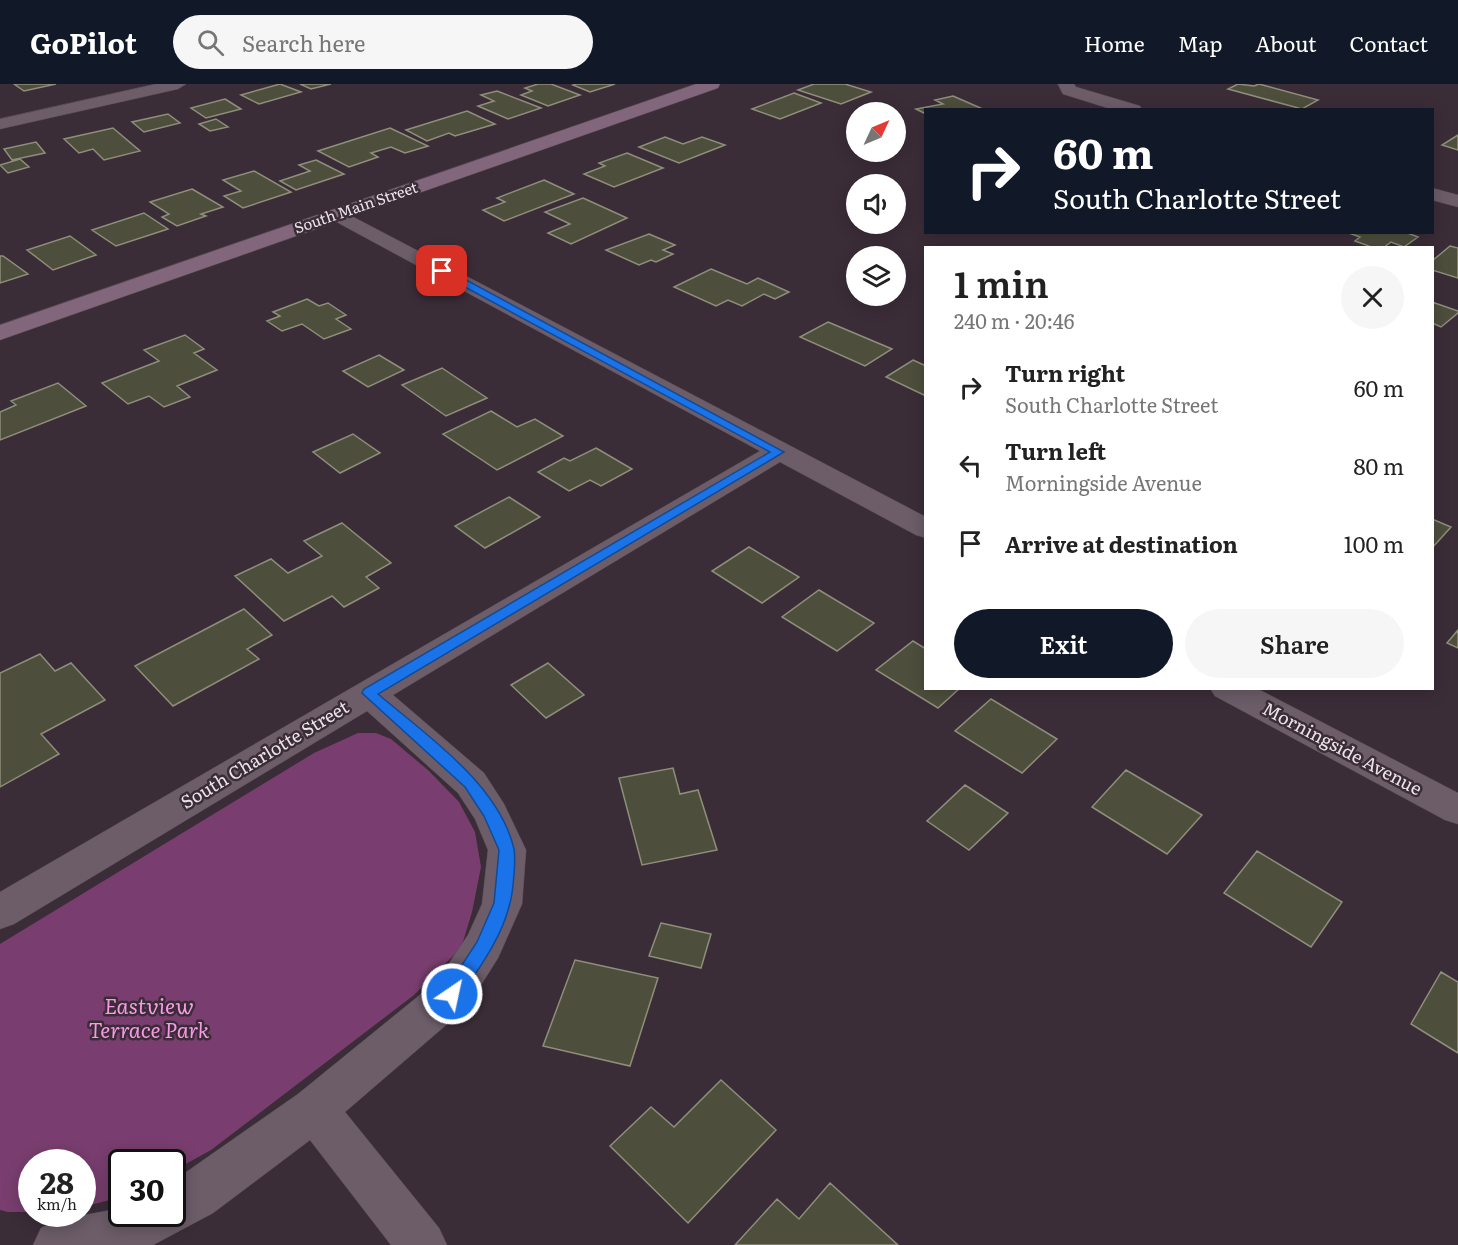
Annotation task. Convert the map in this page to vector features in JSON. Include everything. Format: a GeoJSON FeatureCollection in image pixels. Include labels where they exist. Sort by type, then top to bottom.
{"type":"FeatureCollection","features":[{"type":"Feature","properties":{"kind":"main road","name":"South Main Street"},"geometry":{"type":"LineString","coordinates":[[0,333],[712,84]]}},
{"type":"Feature","properties":{"kind":"street"},"geometry":{"type":"LineString","coordinates":[[0,124],[178,84]]}},
{"type":"Feature","properties":{"kind":"street"},"geometry":{"type":"LineString","coordinates":[[1066,84],[1069,90],[1128,108]]}},
{"type":"Feature","properties":{"kind":"street"},"geometry":{"type":"LineString","coordinates":[[1434,195],[1458,201]]}},
{"type":"Feature","properties":{"kind":"street"},"geometry":{"type":"LineString","coordinates":[[338,215],[924,529]]}},
{"type":"Feature","properties":{"kind":"street","name":"South Charlotte Street"},"geometry":{"type":"LineString","coordinates":[[0,912],[778,452]]}},
{"type":"Feature","properties":{"kind":"street","name":"Morningside Avenue"},"geometry":{"type":"LineString","coordinates":[[1231,690],[1458,810]]}},
{"type":"Feature","properties":{"kind":"street"},"geometry":{"type":"LineString","coordinates":[[186,1201],[315,1109],[452,994],[484,946],[502,903],[507,850],[491,814],[471,783],[369,693]]}},
{"type":"Feature","properties":{"kind":"street"},"geometry":{"type":"LineString","coordinates":[[315,1109],[422,1245]]}},
{"type":"Feature","properties":{"kind":"street"},"geometry":{"type":"LineString","coordinates":[[58,1245],[127,1232],[137,1227]]}},
{"type":"Feature","properties":{"kind":"green space","name":"Eastview Terrace Park"},"geometry":{"type":"Polygon","coordinates":[[[358,733],[376,733],[391,739],[429,771],[459,802],[475,832],[481,867],[472,912],[461,948],[414,995],[211,1150],[186,1164],[186,1149],[108,1149],[108,1200],[96,1204],[96,1149],[18,1149],[18,1212],[0,1210],[0,944],[314,753],[358,733]]]}},
{"type":"Feature","properties":{"kind":"building"},"geometry":{"type":"Polygon","coordinates":[[[14,84],[56,84],[24,91],[14,84]]]}},
{"type":"Feature","properties":{"kind":"building"},"geometry":{"type":"Polygon","coordinates":[[[280,84],[301,92],[259,104],[241,95],[280,84]]]}},
{"type":"Feature","properties":{"kind":"building"},"geometry":{"type":"Polygon","coordinates":[[[300,84],[331,84],[311,89],[300,84]]]}},
{"type":"Feature","properties":{"kind":"building"},"geometry":{"type":"Polygon","coordinates":[[[538,84],[551,84],[580,95],[548,106],[521,95],[532,91],[525,88],[538,84]]]}},
{"type":"Feature","properties":{"kind":"building"},"geometry":{"type":"Polygon","coordinates":[[[615,84],[590,92],[573,85],[615,84]]]}},
{"type":"Feature","properties":{"kind":"building"},"geometry":{"type":"Polygon","coordinates":[[[814,84],[845,84],[871,92],[841,104],[798,90],[814,84]]]}},
{"type":"Feature","properties":{"kind":"building"},"geometry":{"type":"Polygon","coordinates":[[[1238,84],[1254,86],[1259,84],[1318,100],[1304,108],[1298,108],[1228,89],[1238,84]]]}},
{"type":"Feature","properties":{"kind":"building"},"geometry":{"type":"Polygon","coordinates":[[[497,91],[541,108],[508,119],[478,106],[494,101],[481,95],[497,91]]]}},
{"type":"Feature","properties":{"kind":"building"},"geometry":{"type":"Polygon","coordinates":[[[794,93],[821,103],[780,119],[752,109],[794,93]]]}},
{"type":"Feature","properties":{"kind":"building"},"geometry":{"type":"Polygon","coordinates":[[[953,96],[980,108],[924,108],[924,113],[916,109],[943,104],[935,100],[953,96]]]}},
{"type":"Feature","properties":{"kind":"building"},"geometry":{"type":"Polygon","coordinates":[[[225,99],[241,109],[206,118],[191,108],[225,99]]]}},
{"type":"Feature","properties":{"kind":"building"},"geometry":{"type":"Polygon","coordinates":[[[467,111],[495,124],[455,136],[449,133],[427,141],[406,130],[467,111]]]}},
{"type":"Feature","properties":{"kind":"building"},"geometry":{"type":"Polygon","coordinates":[[[168,114],[180,123],[144,132],[132,122],[168,114]]]}},
{"type":"Feature","properties":{"kind":"building"},"geometry":{"type":"Polygon","coordinates":[[[216,119],[228,127],[210,131],[199,124],[216,119]]]}},
{"type":"Feature","properties":{"kind":"building"},"geometry":{"type":"Polygon","coordinates":[[[113,128],[140,151],[104,160],[93,149],[79,153],[64,139],[113,128]]]}},
{"type":"Feature","properties":{"kind":"building"},"geometry":{"type":"Polygon","coordinates":[[[390,128],[428,146],[405,153],[391,147],[371,153],[378,157],[349,167],[318,151],[390,128]]]}},
{"type":"Feature","properties":{"kind":"building"},"geometry":{"type":"Polygon","coordinates":[[[1458,135],[1458,150],[1442,145],[1458,135]]]}},
{"type":"Feature","properties":{"kind":"building"},"geometry":{"type":"Polygon","coordinates":[[[665,137],[683,144],[702,137],[725,145],[679,163],[639,147],[665,137]]]}},
{"type":"Feature","properties":{"kind":"building"},"geometry":{"type":"Polygon","coordinates":[[[36,142],[45,153],[12,160],[4,149],[36,142]]]}},
{"type":"Feature","properties":{"kind":"building"},"geometry":{"type":"Polygon","coordinates":[[[627,153],[663,168],[614,187],[584,174],[605,166],[599,163],[627,153]]]}},
{"type":"Feature","properties":{"kind":"building"},"geometry":{"type":"Polygon","coordinates":[[[20,159],[29,167],[8,173],[0,165],[20,159]]]}},
{"type":"Feature","properties":{"kind":"building"},"geometry":{"type":"Polygon","coordinates":[[[316,160],[344,174],[296,190],[280,181],[310,171],[299,165],[316,160]]]}},
{"type":"Feature","properties":{"kind":"building"},"geometry":{"type":"Polygon","coordinates":[[[254,171],[291,192],[243,208],[224,196],[241,191],[223,180],[254,171]]]}},
{"type":"Feature","properties":{"kind":"building"},"geometry":{"type":"Polygon","coordinates":[[[544,180],[574,194],[504,221],[483,210],[505,202],[497,198],[544,180]]]}},
{"type":"Feature","properties":{"kind":"building"},"geometry":{"type":"Polygon","coordinates":[[[192,189],[223,207],[201,214],[206,216],[177,226],[162,217],[169,214],[150,202],[192,189]]]}},
{"type":"Feature","properties":{"kind":"building"},"geometry":{"type":"Polygon","coordinates":[[[583,198],[627,218],[571,244],[548,233],[570,224],[545,212],[583,198]]]}},
{"type":"Feature","properties":{"kind":"building"},"geometry":{"type":"Polygon","coordinates":[[[144,213],[168,229],[116,246],[92,230],[144,213]]]}},
{"type":"Feature","properties":{"kind":"building"},"geometry":{"type":"Polygon","coordinates":[[[649,234],[675,245],[663,250],[673,254],[656,262],[651,260],[639,265],[606,250],[649,234]]]}},
{"type":"Feature","properties":{"kind":"building"},"geometry":{"type":"Polygon","coordinates":[[[1352,234],[1410,234],[1418,237],[1405,246],[1391,242],[1386,246],[1369,246],[1355,241],[1360,237],[1352,234]]]}},
{"type":"Feature","properties":{"kind":"building"},"geometry":{"type":"Polygon","coordinates":[[[70,236],[96,255],[53,270],[27,250],[70,236]]]}},
{"type":"Feature","properties":{"kind":"building"},"geometry":{"type":"Polygon","coordinates":[[[1450,246],[1458,248],[1458,278],[1434,271],[1434,259],[1450,246]]]}},
{"type":"Feature","properties":{"kind":"building"},"geometry":{"type":"Polygon","coordinates":[[[0,256],[3,256],[28,274],[0,283],[0,256]]]}},
{"type":"Feature","properties":{"kind":"building"},"geometry":{"type":"Polygon","coordinates":[[[711,269],[747,284],[758,278],[789,292],[775,299],[764,294],[742,306],[728,300],[716,306],[674,287],[711,269]]]}},
{"type":"Feature","properties":{"kind":"building"},"geometry":{"type":"Polygon","coordinates":[[[307,299],[319,306],[328,303],[346,315],[336,319],[351,329],[324,339],[302,324],[282,331],[267,321],[280,316],[273,312],[307,299]]]}},
{"type":"Feature","properties":{"kind":"building"},"geometry":{"type":"Polygon","coordinates":[[[1434,303],[1458,311],[1441,327],[1434,324],[1434,303]]]}},
{"type":"Feature","properties":{"kind":"building"},"geometry":{"type":"Polygon","coordinates":[[[828,322],[892,349],[865,366],[800,337],[828,322]]]}},
{"type":"Feature","properties":{"kind":"building"},"geometry":{"type":"Polygon","coordinates":[[[185,335],[204,349],[194,353],[217,370],[177,386],[190,397],[164,407],[149,396],[128,404],[102,383],[159,361],[144,350],[185,335]]]}},
{"type":"Feature","properties":{"kind":"building"},"geometry":{"type":"Polygon","coordinates":[[[379,355],[404,370],[368,387],[343,371],[379,355]]]}},
{"type":"Feature","properties":{"kind":"building"},"geometry":{"type":"Polygon","coordinates":[[[913,360],[924,365],[924,395],[886,377],[913,360]]]}},
{"type":"Feature","properties":{"kind":"building"},"geometry":{"type":"Polygon","coordinates":[[[442,368],[487,398],[446,416],[402,385],[442,368]]]}},
{"type":"Feature","properties":{"kind":"building"},"geometry":{"type":"Polygon","coordinates":[[[58,383],[86,406],[0,440],[0,412],[16,405],[11,401],[58,383]]]}},
{"type":"Feature","properties":{"kind":"building"},"geometry":{"type":"Polygon","coordinates":[[[491,411],[517,427],[535,419],[563,436],[497,470],[443,434],[491,411]]]}},
{"type":"Feature","properties":{"kind":"building"},"geometry":{"type":"Polygon","coordinates":[[[353,434],[380,453],[340,473],[313,452],[353,434]]]}},
{"type":"Feature","properties":{"kind":"building"},"geometry":{"type":"Polygon","coordinates":[[[596,448],[632,469],[601,486],[590,480],[569,491],[538,472],[564,458],[570,461],[596,448]]]}},
{"type":"Feature","properties":{"kind":"building"},"geometry":{"type":"Polygon","coordinates":[[[509,497],[540,517],[485,548],[455,526],[509,497]]]}},
{"type":"Feature","properties":{"kind":"building"},"geometry":{"type":"Polygon","coordinates":[[[1434,520],[1451,527],[1434,546],[1434,520]]]}},
{"type":"Feature","properties":{"kind":"building"},"geometry":{"type":"Polygon","coordinates":[[[342,523],[391,563],[366,577],[379,588],[344,607],[332,596],[284,621],[235,576],[271,559],[288,573],[322,556],[304,541],[342,523]]]}},
{"type":"Feature","properties":{"kind":"building"},"geometry":{"type":"Polygon","coordinates":[[[749,547],[799,577],[762,603],[712,571],[749,547]]]}},
{"type":"Feature","properties":{"kind":"building"},"geometry":{"type":"Polygon","coordinates":[[[819,590],[874,623],[837,651],[782,617],[819,590]]]}},
{"type":"Feature","properties":{"kind":"building"},"geometry":{"type":"Polygon","coordinates":[[[244,609],[272,635],[247,649],[259,659],[173,706],[135,666],[244,609]]]}},
{"type":"Feature","properties":{"kind":"building"},"geometry":{"type":"Polygon","coordinates":[[[1458,630],[1458,648],[1447,643],[1458,630]]]}},
{"type":"Feature","properties":{"kind":"building"},"geometry":{"type":"Polygon","coordinates":[[[913,641],[924,648],[924,690],[958,690],[938,708],[876,670],[913,641]]]}},
{"type":"Feature","properties":{"kind":"building"},"geometry":{"type":"Polygon","coordinates":[[[40,654],[55,671],[71,663],[105,700],[41,734],[59,754],[0,787],[0,673],[40,654]]]}},
{"type":"Feature","properties":{"kind":"building"},"geometry":{"type":"Polygon","coordinates":[[[548,663],[584,695],[546,718],[511,685],[548,663]]]}},
{"type":"Feature","properties":{"kind":"building"},"geometry":{"type":"Polygon","coordinates":[[[991,699],[1057,739],[1022,773],[955,731],[991,699]]]}},
{"type":"Feature","properties":{"kind":"building"},"geometry":{"type":"Polygon","coordinates":[[[673,768],[680,794],[698,790],[717,850],[642,865],[619,778],[673,768]]]}},
{"type":"Feature","properties":{"kind":"building"},"geometry":{"type":"Polygon","coordinates":[[[1126,770],[1202,815],[1167,854],[1092,807],[1126,770]]]}},
{"type":"Feature","properties":{"kind":"building"},"geometry":{"type":"Polygon","coordinates":[[[965,785],[1008,813],[969,850],[927,821],[965,785]]]}},
{"type":"Feature","properties":{"kind":"building"},"geometry":{"type":"Polygon","coordinates":[[[1257,851],[1342,902],[1311,947],[1224,893],[1257,851]]]}},
{"type":"Feature","properties":{"kind":"building"},"geometry":{"type":"Polygon","coordinates":[[[661,923],[711,934],[701,968],[649,956],[661,923]]]}},
{"type":"Feature","properties":{"kind":"building"},"geometry":{"type":"Polygon","coordinates":[[[575,960],[658,978],[630,1066],[543,1046],[575,960]]]}},
{"type":"Feature","properties":{"kind":"building"},"geometry":{"type":"Polygon","coordinates":[[[1441,972],[1458,982],[1458,1053],[1411,1024],[1441,972]]]}},
{"type":"Feature","properties":{"kind":"building"},"geometry":{"type":"Polygon","coordinates":[[[721,1080],[776,1130],[688,1223],[610,1146],[651,1107],[674,1127],[721,1080]]]}},
{"type":"Feature","properties":{"kind":"building"},"geometry":{"type":"Polygon","coordinates":[[[830,1183],[898,1245],[735,1245],[777,1199],[799,1219],[830,1183]]]}},
{"type":"Feature","properties":{"kind":"route"},"geometry":{"type":"LineString","coordinates":[[442,271],[778,452],[369,693],[471,783],[491,814],[507,850],[502,903],[484,946],[452,994]]}}]}
